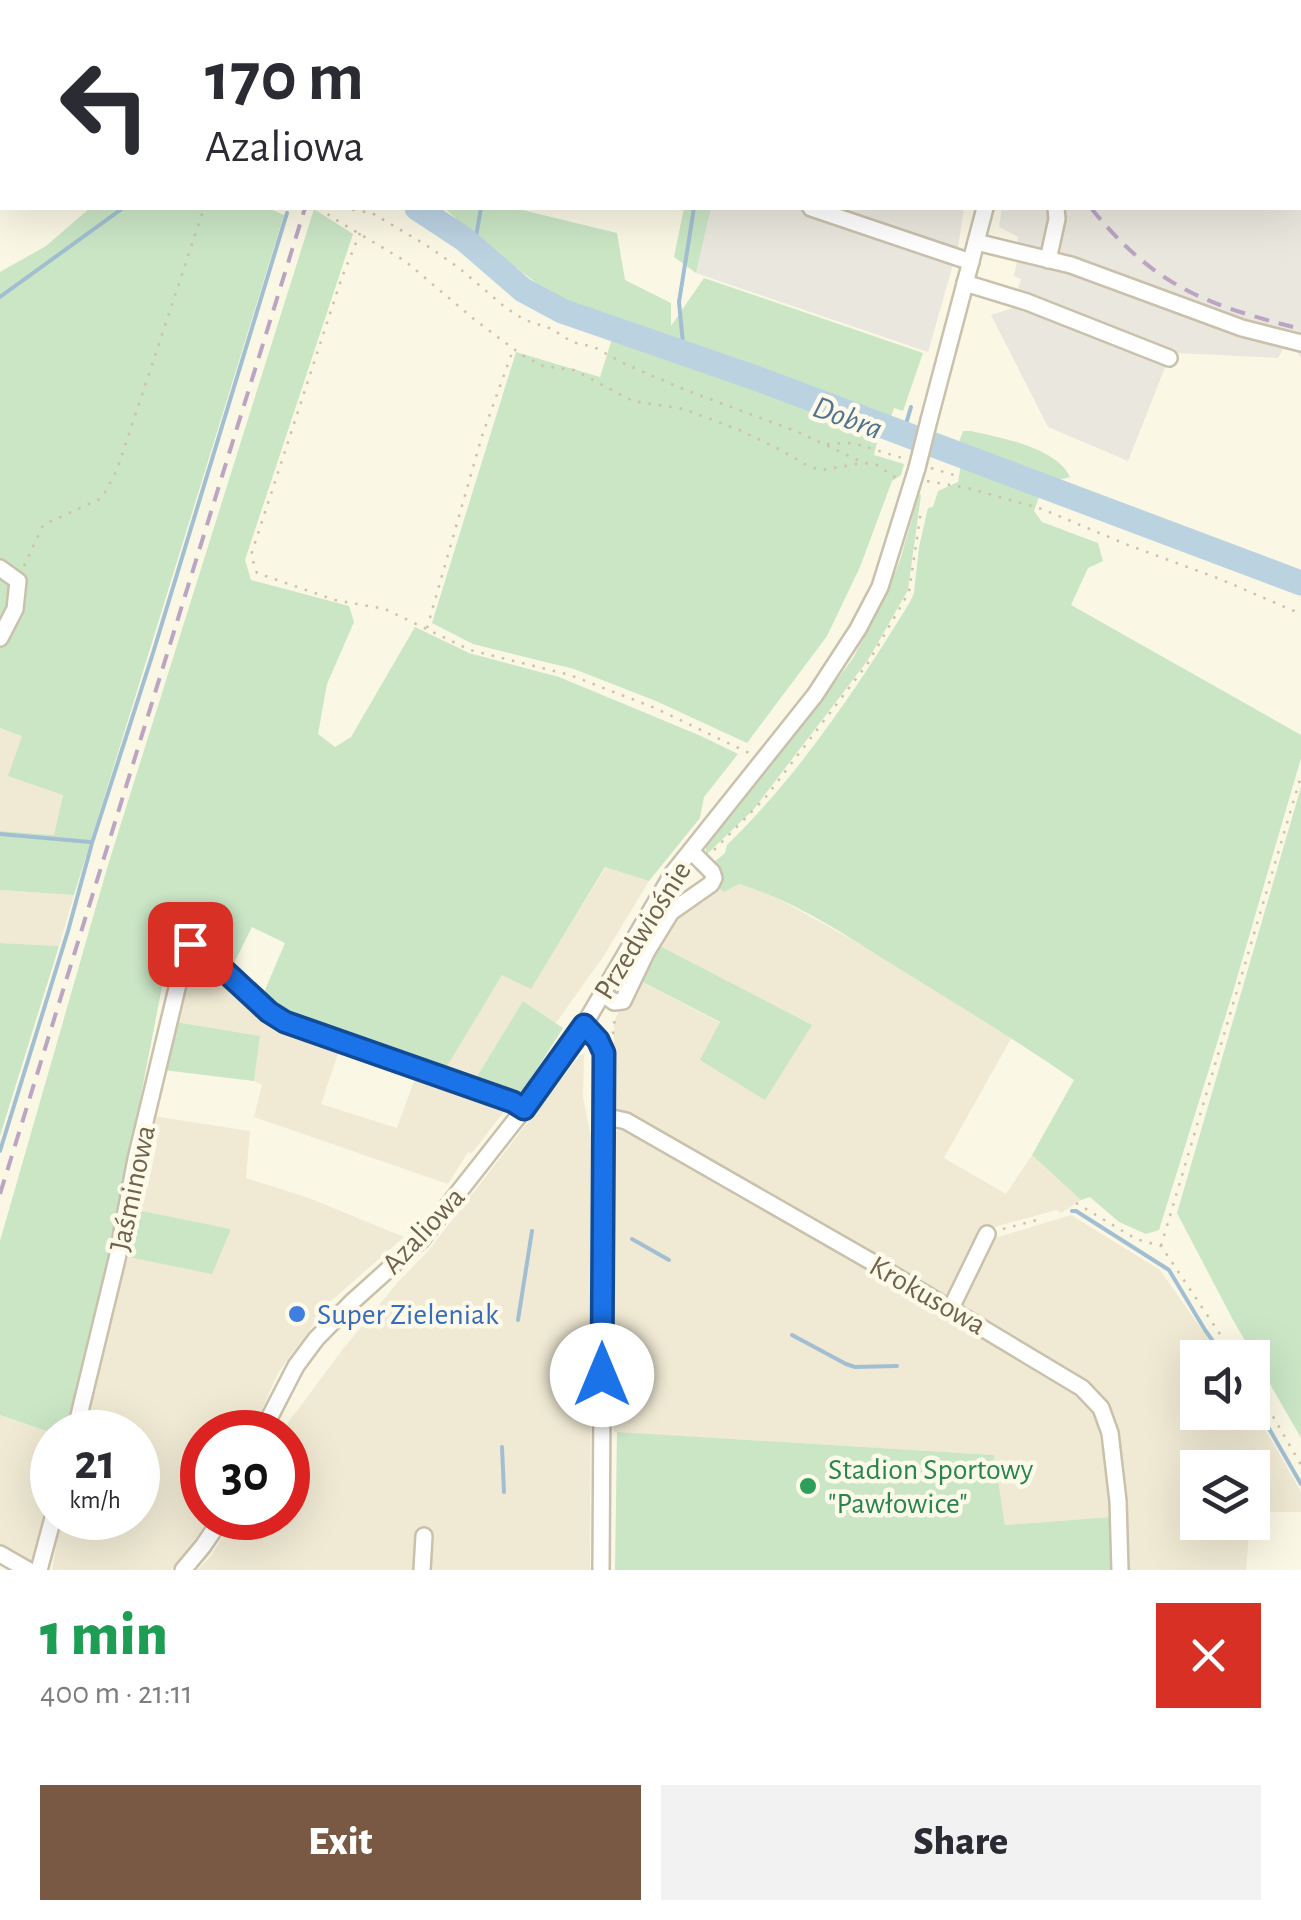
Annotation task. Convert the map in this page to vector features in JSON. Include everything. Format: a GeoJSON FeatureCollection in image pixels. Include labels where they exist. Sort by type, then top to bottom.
{"type":"FeatureCollection","features":[{"type":"Feature","properties":{"kind":"street"},"geometry":{"type":"LineString","coordinates":[[818,210],[971,262]]}},
{"type":"Feature","properties":{"kind":"street"},"geometry":{"type":"LineString","coordinates":[[984,210],[965,282],[1006,302],[1145,354],[1169,358]]}},
{"type":"Feature","properties":{"kind":"street"},"geometry":{"type":"LineString","coordinates":[[1048,260],[1056,210]]}},
{"type":"Feature","properties":{"kind":"street"},"geometry":{"type":"LineString","coordinates":[[976,242],[1071,265],[1242,328],[1301,343]]}},
{"type":"Feature","properties":{"kind":"street","name":"Przedwiośnie"},"geometry":{"type":"LineString","coordinates":[[602,1570],[604,1053],[584,1025],[664,887],[816,695],[858,630],[880,587],[965,282]]}},
{"type":"Feature","properties":{"kind":"street"},"geometry":{"type":"LineString","coordinates":[[0,568],[18,581],[15,610],[0,638]]}},
{"type":"Feature","properties":{"kind":"street"},"geometry":{"type":"LineString","coordinates":[[602,994],[614,1002],[623,1002],[647,950],[671,912],[712,884],[712,872],[691,851]]}},
{"type":"Feature","properties":{"kind":"street","name":"Jaśminowa"},"geometry":{"type":"LineString","coordinates":[[81,1410],[136,1159],[190,944],[200,948],[285,1022],[524,1109]]}},
{"type":"Feature","properties":{"kind":"street","name":"Azaliowa"},"geometry":{"type":"LineString","coordinates":[[273,1410],[296,1366],[316,1339],[421,1240],[584,1025]]}},
{"type":"Feature","properties":{"kind":"street","name":"Krokusowa"},"geometry":{"type":"LineString","coordinates":[[603,1116],[626,1121],[1082,1388],[1106,1420],[1114,1465],[1120,1570]]}},
{"type":"Feature","properties":{"kind":"street"},"geometry":{"type":"LineString","coordinates":[[951,1308],[987,1234]]}},
{"type":"Feature","properties":{"kind":"street"},"geometry":{"type":"LineString","coordinates":[[422,1570],[424,1536]]}},
{"type":"Feature","properties":{"kind":"street"},"geometry":{"type":"LineString","coordinates":[[38,1570],[47,1540]]}},
{"type":"Feature","properties":{"kind":"street"},"geometry":{"type":"LineString","coordinates":[[183,1570],[207,1540]]}},
{"type":"Feature","properties":{"kind":"street"},"geometry":{"type":"LineString","coordinates":[[0,1554],[28,1570]]}},
{"type":"Feature","properties":{"kind":"path"},"geometry":{"type":"LineString","coordinates":[[18,581],[43,524],[102,498],[116,470],[203,210]]}},
{"type":"Feature","properties":{"kind":"path"},"geometry":{"type":"LineString","coordinates":[[322,210],[405,261],[475,320],[543,366],[574,370],[633,401],[684,409],[739,430],[810,467],[822,470],[864,463]]}},
{"type":"Feature","properties":{"kind":"path"},"geometry":{"type":"LineString","coordinates":[[354,210],[372,213],[426,245],[506,308],[572,342],[594,347],[625,364],[826,444],[864,463],[957,476]]}},
{"type":"Feature","properties":{"kind":"path"},"geometry":{"type":"LineString","coordinates":[[360,233],[251,555],[257,573],[335,600],[385,609],[470,650],[570,675],[656,708],[764,760]]}},
{"type":"Feature","properties":{"kind":"path"},"geometry":{"type":"LineString","coordinates":[[426,628],[482,436],[514,348]]}},
{"type":"Feature","properties":{"kind":"path"},"geometry":{"type":"LineString","coordinates":[[826,444],[853,443],[914,471],[1042,509],[1301,614]]}},
{"type":"Feature","properties":{"kind":"path"},"geometry":{"type":"LineString","coordinates":[[1162,1246],[1301,776]]}},
{"type":"Feature","properties":{"kind":"path"},"geometry":{"type":"LineString","coordinates":[[1076,1204],[1136,1239],[1162,1246],[1224,1340]]}},
{"type":"Feature","properties":{"kind":"path"},"geometry":{"type":"LineString","coordinates":[[987,1234],[1036,1220]]}},
{"type":"Feature","properties":{"kind":"path"},"geometry":{"type":"LineString","coordinates":[[1270,1411],[1301,1465]]}},
{"type":"Feature","properties":{"kind":"shaded area"},"geometry":{"type":"Polygon","coordinates":[[[711,210],[964,210],[958,247],[928,352],[696,273],[711,210]]]}},
{"type":"Feature","properties":{"kind":"shaded area"},"geometry":{"type":"Polygon","coordinates":[[[1002,210],[1301,210],[1301,358],[1296,350],[1283,349],[1278,358],[1178,353],[1017,292],[1021,279],[1014,276],[1018,237],[999,227],[1002,210]]]}},
{"type":"Feature","properties":{"kind":"shaded area"},"geometry":{"type":"Polygon","coordinates":[[[1020,306],[1166,365],[1128,461],[1048,427],[991,315],[1020,306]]]}},
{"type":"Feature","properties":{"kind":"shaded area"},"geometry":{"type":"Polygon","coordinates":[[[0,728],[22,735],[63,795],[54,835],[0,831],[0,728]]]}},
{"type":"Feature","properties":{"kind":"shaded area"},"geometry":{"type":"Polygon","coordinates":[[[606,867],[649,881],[603,957],[556,1023],[523,1001],[473,1083],[443,1073],[502,974],[531,988],[606,867]]]}},
{"type":"Feature","properties":{"kind":"shaded area"},"geometry":{"type":"Polygon","coordinates":[[[714,884],[738,884],[764,891],[860,944],[1012,1037],[944,1158],[1006,1194],[1032,1155],[1081,1200],[1061,1213],[1057,1210],[985,1226],[950,1300],[614,1107],[614,1023],[639,980],[720,1023],[811,1026],[658,945],[679,914],[704,902],[714,884]]]}},
{"type":"Feature","properties":{"kind":"shaded area"},"geometry":{"type":"Polygon","coordinates":[[[0,890],[74,895],[59,946],[0,943],[0,890]]]}},
{"type":"Feature","properties":{"kind":"shaded area"},"geometry":{"type":"Polygon","coordinates":[[[201,959],[341,1045],[321,1104],[397,1128],[417,1073],[509,1105],[472,1153],[468,1152],[448,1184],[254,1117],[262,1085],[254,1081],[260,1036],[176,1022],[191,963],[201,959]]]}},
{"type":"Feature","properties":{"kind":"shaded area"},"geometry":{"type":"Polygon","coordinates":[[[584,1054],[583,1098],[591,1136],[590,1570],[197,1570],[221,1540],[310,1540],[310,1410],[297,1410],[398,1282],[428,1251],[584,1054]]]}},
{"type":"Feature","properties":{"kind":"shaded area"},"geometry":{"type":"Polygon","coordinates":[[[153,1116],[250,1131],[246,1178],[309,1198],[404,1237],[331,1301],[278,1373],[262,1410],[180,1410],[180,1540],[194,1540],[171,1570],[52,1570],[57,1540],[160,1540],[160,1410],[89,1410],[124,1256],[230,1229],[132,1209],[135,1199],[148,1186],[157,1143],[150,1128],[153,1116]]]}},
{"type":"Feature","properties":{"kind":"shaded area"},"geometry":{"type":"Polygon","coordinates":[[[630,1130],[1076,1394],[1096,1417],[1111,1517],[1005,1525],[994,1455],[614,1432],[613,1131],[630,1130]]]}},
{"type":"Feature","properties":{"kind":"shaded area"},"geometry":{"type":"Polygon","coordinates":[[[1071,1215],[1160,1270],[1209,1340],[1180,1340],[1180,1430],[1266,1430],[1301,1492],[1301,1512],[1270,1512],[1270,1450],[1180,1450],[1180,1540],[1249,1540],[1246,1570],[1127,1570],[1127,1508],[1118,1429],[1101,1394],[1094,1386],[957,1305],[986,1245],[995,1238],[1071,1215]]]}},
{"type":"Feature","properties":{"kind":"shaded area"},"geometry":{"type":"Polygon","coordinates":[[[0,1415],[30,1425],[30,1540],[40,1540],[33,1563],[0,1544],[0,1415]]]}},
{"type":"Feature","properties":{"kind":"green space"},"geometry":{"type":"Polygon","coordinates":[[[88,210],[273,210],[284,215],[74,895],[0,890],[0,831],[54,835],[63,795],[8,776],[22,736],[0,728],[0,272],[46,246],[88,210]]]}},
{"type":"Feature","properties":{"kind":"green space"},"geometry":{"type":"Polygon","coordinates":[[[316,210],[353,234],[245,560],[251,580],[349,606],[354,622],[327,684],[318,734],[335,747],[351,737],[415,627],[469,653],[559,677],[738,754],[704,797],[700,818],[649,881],[605,867],[531,989],[502,975],[443,1073],[279,1013],[262,997],[285,943],[252,927],[232,967],[165,908],[156,947],[169,951],[76,1410],[30,1410],[30,1425],[0,1415],[0,1241],[108,865],[316,210]]]}},
{"type":"Feature","properties":{"kind":"green space"},"geometry":{"type":"Polygon","coordinates":[[[446,210],[522,210],[617,233],[625,280],[671,303],[671,326],[704,278],[923,353],[903,411],[894,408],[889,423],[798,392],[795,403],[879,434],[874,455],[904,464],[901,475],[892,481],[860,567],[827,636],[747,743],[574,669],[473,644],[432,623],[516,352],[600,377],[612,339],[652,352],[665,334],[568,307],[446,210]]]}},
{"type":"Feature","properties":{"kind":"green space"},"geometry":{"type":"Polygon","coordinates":[[[684,210],[711,210],[696,273],[674,257],[684,210]]]}},
{"type":"Feature","properties":{"kind":"green space"},"geometry":{"type":"Polygon","coordinates":[[[963,431],[1040,451],[1053,458],[1070,477],[1055,481],[959,442],[963,431]]]}},
{"type":"Feature","properties":{"kind":"green space"},"geometry":{"type":"Polygon","coordinates":[[[961,464],[1040,494],[1034,511],[1042,522],[1098,543],[1103,561],[1088,568],[1071,605],[1301,735],[1301,758],[1232,995],[1159,1230],[1146,1234],[1119,1222],[1090,1197],[1081,1200],[1032,1155],[1074,1080],[817,918],[739,884],[724,892],[714,884],[713,863],[803,760],[910,602],[928,508],[933,507],[938,491],[958,482],[961,464]]]}},
{"type":"Feature","properties":{"kind":"green space"},"geometry":{"type":"Polygon","coordinates":[[[919,494],[908,590],[868,660],[753,810],[706,855],[710,840],[853,658],[887,593],[919,494]]]}},
{"type":"Feature","properties":{"kind":"green space"},"geometry":{"type":"Polygon","coordinates":[[[1301,787],[1301,1438],[1270,1384],[1270,1340],[1245,1340],[1177,1213],[1301,787]]]}},
{"type":"Feature","properties":{"kind":"green space"},"geometry":{"type":"Polygon","coordinates":[[[0,943],[59,946],[0,1136],[0,943]]]}},
{"type":"Feature","properties":{"kind":"green space"},"geometry":{"type":"Polygon","coordinates":[[[658,945],[812,1025],[765,1100],[700,1060],[720,1022],[639,980],[658,945]]]}},
{"type":"Feature","properties":{"kind":"green space"},"geometry":{"type":"Polygon","coordinates":[[[523,1001],[563,1028],[521,1094],[473,1083],[523,1001]]]}},
{"type":"Feature","properties":{"kind":"green space"},"geometry":{"type":"Polygon","coordinates":[[[176,1022],[260,1036],[254,1081],[163,1070],[176,1022]]]}},
{"type":"Feature","properties":{"kind":"green space"},"geometry":{"type":"Polygon","coordinates":[[[132,1209],[231,1229],[212,1274],[124,1256],[132,1209]]]}},
{"type":"Feature","properties":{"kind":"green space","name":"Stadion Sportowy \"Pawłowice\""},"geometry":{"type":"Polygon","coordinates":[[[617,1432],[994,1455],[1005,1525],[1111,1517],[1113,1570],[615,1570],[617,1432]]]}},
{"type":"Feature","properties":{"kind":"waterway"},"geometry":{"type":"LineString","coordinates":[[0,297],[120,210]]}},
{"type":"Feature","properties":{"kind":"waterway","name":"Dobra"},"geometry":{"type":"LineString","coordinates":[[420,210],[464,239],[523,290],[562,311],[761,380],[1301,583]]}},
{"type":"Feature","properties":{"kind":"waterway"},"geometry":{"type":"LineString","coordinates":[[474,248],[481,210]]}},
{"type":"Feature","properties":{"kind":"waterway"},"geometry":{"type":"LineString","coordinates":[[684,354],[679,302],[694,210]]}},
{"type":"Feature","properties":{"kind":"waterway"},"geometry":{"type":"LineString","coordinates":[[0,1151],[287,213]]}},
{"type":"Feature","properties":{"kind":"waterway"},"geometry":{"type":"LineString","coordinates":[[903,434],[911,407]]}},
{"type":"Feature","properties":{"kind":"waterway"},"geometry":{"type":"LineString","coordinates":[[0,834],[90,842]]}},
{"type":"Feature","properties":{"kind":"waterway"},"geometry":{"type":"LineString","coordinates":[[1072,1211],[1169,1270],[1212,1340]]}},
{"type":"Feature","properties":{"kind":"waterway"},"geometry":{"type":"LineString","coordinates":[[518,1320],[532,1231]]}},
{"type":"Feature","properties":{"kind":"waterway"},"geometry":{"type":"LineString","coordinates":[[632,1239],[669,1260]]}},
{"type":"Feature","properties":{"kind":"waterway"},"geometry":{"type":"LineString","coordinates":[[792,1335],[855,1367],[897,1366]]}},
{"type":"Feature","properties":{"kind":"waterway"},"geometry":{"type":"LineString","coordinates":[[1270,1430],[1301,1484]]}},
{"type":"Feature","properties":{"kind":"waterway"},"geometry":{"type":"LineString","coordinates":[[502,1447],[504,1492]]}},
{"type":"Feature","properties":{"kind":"railway"},"geometry":{"type":"LineString","coordinates":[[0,1194],[304,210]]}},
{"type":"Feature","properties":{"kind":"railway"},"geometry":{"type":"LineString","coordinates":[[1093,210],[1137,256],[1184,289],[1237,311],[1301,329]]}},
{"type":"Feature","properties":{"kind":"place","name":"Super Zieleniak"},"geometry":{"type":"Point","coordinates":[297,1314]}},
{"type":"Feature","properties":{"kind":"place","name":"Stadion Sportowy \"Pawłowice\""},"geometry":{"type":"Point","coordinates":[808,1486]}},
{"type":"Feature","properties":{"kind":"route"},"geometry":{"type":"LineString","coordinates":[[190,944],[200,948],[285,1022],[524,1109],[584,1025],[589,1028],[604,1053],[602,1375]]}}]}
